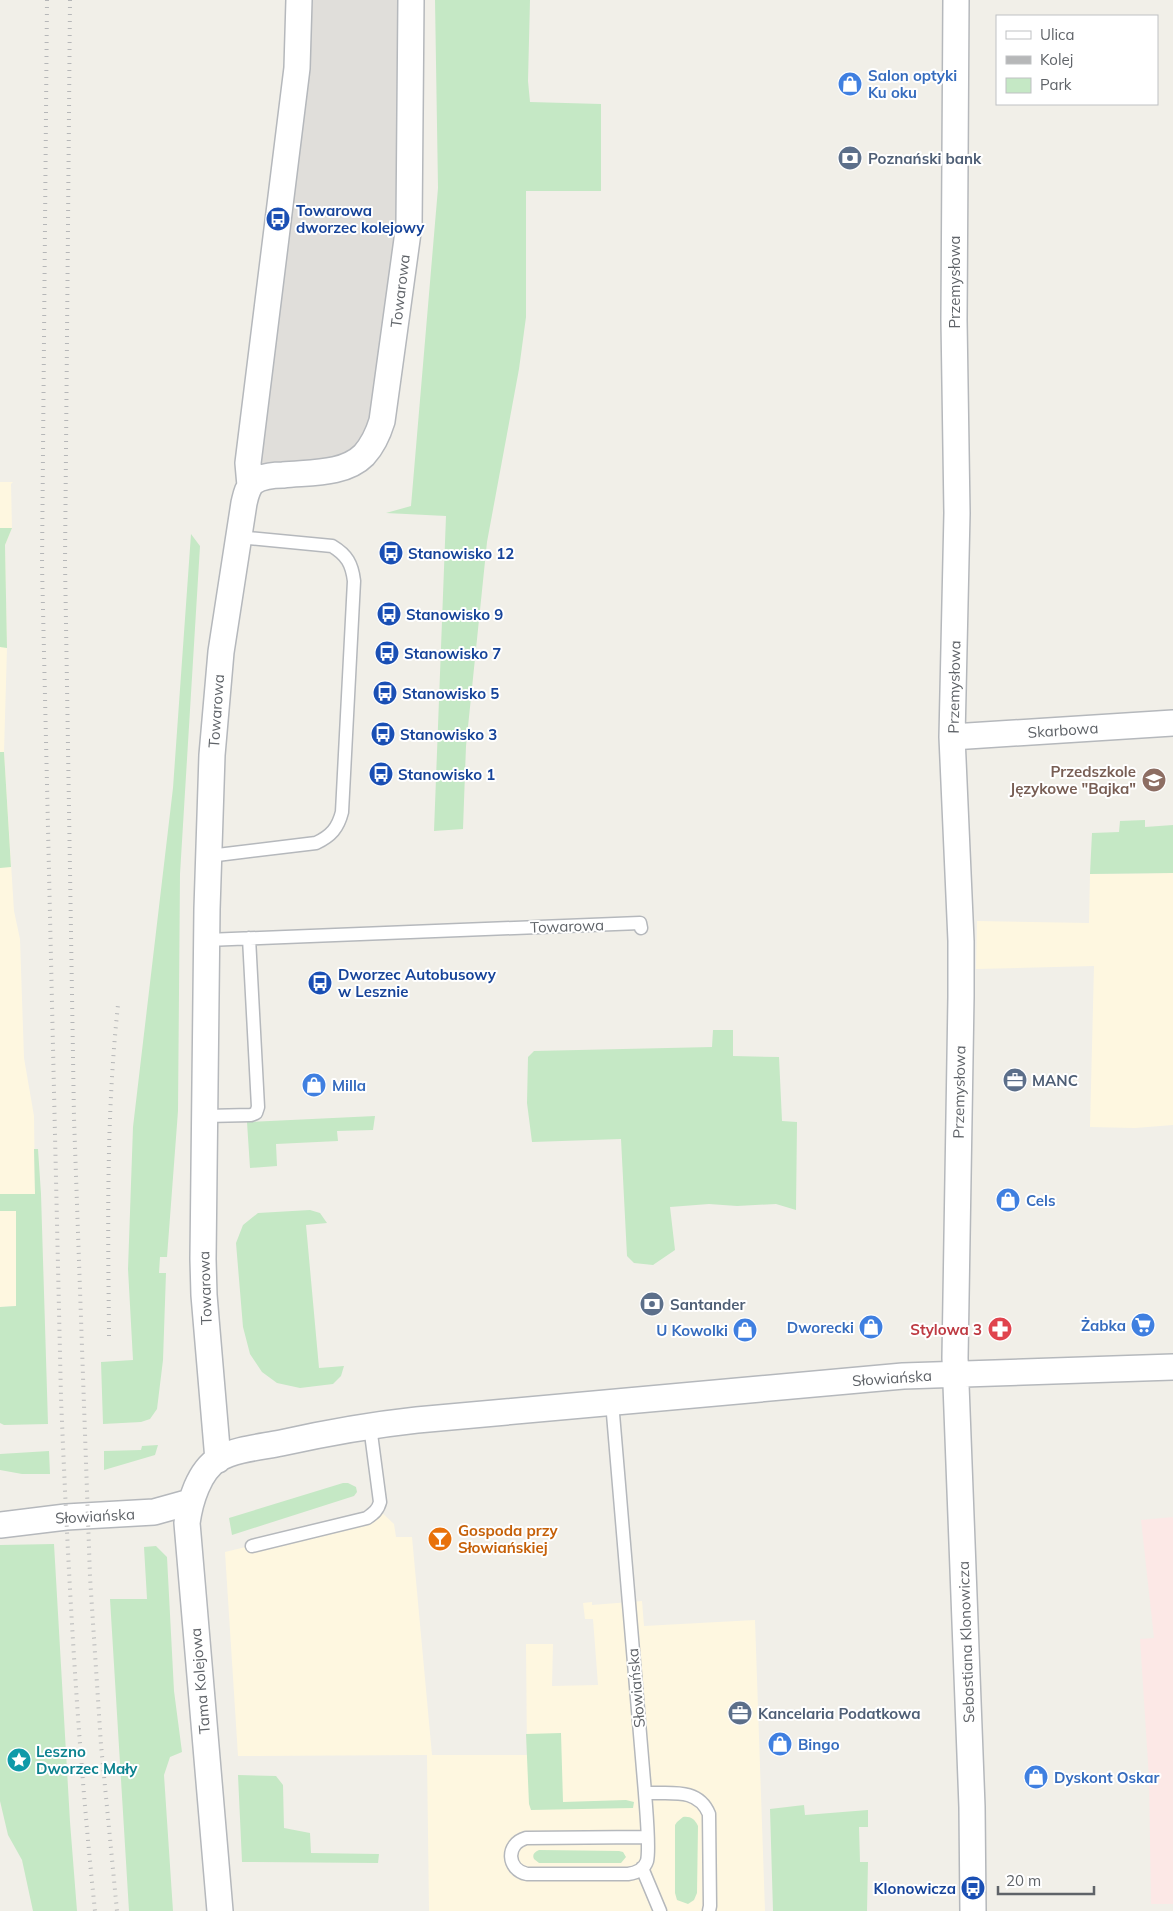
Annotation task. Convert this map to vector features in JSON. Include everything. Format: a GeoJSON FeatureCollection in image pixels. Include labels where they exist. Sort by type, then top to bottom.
{"type":"FeatureCollection","features":[{"type":"Feature","properties":{"kind":"street","name":"Towarowa"},"geometry":{"type":"LineString","coordinates":[[218,1460],[204,1295],[207,940],[212,755],[217,684],[225,618],[244,503],[250,486],[248,463],[297,68],[299,0]]}},
{"type":"Feature","properties":{"kind":"street","name":"Towarowa"},"geometry":{"type":"LineString","coordinates":[[250,486],[260,478],[268,476],[326,471],[346,467],[363,456],[376,440],[382,421],[409,224],[411,0]]}},
{"type":"Feature","properties":{"kind":"street","name":"Przemysłowa"},"geometry":{"type":"LineString","coordinates":[[956,0],[954,320],[957,513],[952,737],[961,941],[956,1374]]}},
{"type":"Feature","properties":{"kind":"street","name":"Skarbowa"},"geometry":{"type":"LineString","coordinates":[[952,737],[1173,723]]}},
{"type":"Feature","properties":{"kind":"street","name":"Słowiańska"},"geometry":{"type":"LineString","coordinates":[[218,1460],[245,1450],[370,1426],[612,1402],[903,1376],[1173,1367]]}},
{"type":"Feature","properties":{"kind":"street","name":"Sebastiana Klonowicza"},"geometry":{"type":"LineString","coordinates":[[956,1374],[972,1807],[972,1911]]}},
{"type":"Feature","properties":{"kind":"street","name":"Tama Kolejowa"},"geometry":{"type":"LineString","coordinates":[[218,1460],[202,1477],[190,1502],[187,1522],[220,1911]]}},
{"type":"Feature","properties":{"kind":"street","name":"Słowiańska"},"geometry":{"type":"LineString","coordinates":[[0,1525],[66,1517],[154,1512],[190,1502]]}},
{"type":"Feature","properties":{"kind":"lane"},"geometry":{"type":"LineString","coordinates":[[209,856],[316,843],[334,832],[342,812],[353,569],[349,560],[342,552],[332,546],[238,537]]}},
{"type":"Feature","properties":{"kind":"lane","name":"Towarowa"},"geometry":{"type":"LineString","coordinates":[[207,940],[640,923],[640,928]]}},
{"type":"Feature","properties":{"kind":"lane"},"geometry":{"type":"LineString","coordinates":[[206,1116],[251,1115],[258,1110],[249,938]]}},
{"type":"Feature","properties":{"kind":"lane","name":"Słowiańska"},"geometry":{"type":"LineString","coordinates":[[612,1402],[645,1793],[648,1855],[647,1861],[642,1868]]}},
{"type":"Feature","properties":{"kind":"lane"},"geometry":{"type":"LineString","coordinates":[[252,1546],[367,1518],[378,1509],[380,1494],[370,1426]]}},
{"type":"Feature","properties":{"kind":"lane"},"geometry":{"type":"LineString","coordinates":[[645,1793],[693,1796],[706,1806],[709,1814],[709,1911]]}},
{"type":"Feature","properties":{"kind":"lane"},"geometry":{"type":"LineString","coordinates":[[647,1837],[526,1838],[515,1844],[510,1854],[513,1865],[522,1873],[528,1874],[628,1874],[635,1873],[642,1868],[660,1911]]}},
{"type":"Feature","properties":{"kind":"shaded area"},"geometry":{"type":"Polygon","coordinates":[[[299,0],[411,0],[409,225],[363,456],[249,477],[299,0]]]}},
{"type":"Feature","properties":{"kind":"shaded area"},"geometry":{"type":"Polygon","coordinates":[[[0,482],[13,482],[11,484],[12,528],[5,545],[7,648],[4,752],[14,911],[20,939],[24,1058],[34,1116],[35,1194],[0,1194],[0,482]]]}},
{"type":"Feature","properties":{"kind":"shaded area"},"geometry":{"type":"Polygon","coordinates":[[[1173,873],[1173,1125],[1135,1128],[1090,1127],[1094,966],[976,969],[977,921],[1089,923],[1090,874],[1173,873]]]}},
{"type":"Feature","properties":{"kind":"shaded area"},"geometry":{"type":"Polygon","coordinates":[[[0,1211],[16,1211],[16,1306],[0,1307],[0,1211]]]}},
{"type":"Feature","properties":{"kind":"shaded area"},"geometry":{"type":"Polygon","coordinates":[[[378,1509],[394,1524],[396,1537],[412,1537],[432,1755],[527,1755],[526,1644],[553,1644],[552,1686],[598,1685],[593,1619],[585,1619],[583,1603],[592,1602],[592,1605],[642,1601],[644,1626],[755,1620],[765,1911],[429,1911],[427,1755],[238,1756],[225,1552],[367,1518],[378,1509]]]}},
{"type":"Feature","properties":{"kind":"shaded area"},"geometry":{"type":"Polygon","coordinates":[[[1173,1517],[1173,1904],[1151,1904],[1149,1778],[1140,1639],[1154,1638],[1141,1520],[1173,1517]]]}},
{"type":"Feature","properties":{"kind":"green space"},"geometry":{"type":"Polygon","coordinates":[[[435,0],[530,0],[528,81],[530,102],[601,104],[601,191],[526,191],[526,317],[519,369],[487,542],[466,746],[463,829],[434,831],[446,516],[386,513],[411,506],[438,188],[435,0]]]}},
{"type":"Feature","properties":{"kind":"green space"},"geometry":{"type":"Polygon","coordinates":[[[0,528],[12,528],[5,545],[7,648],[0,647],[0,528]]]}},
{"type":"Feature","properties":{"kind":"green space"},"geometry":{"type":"Polygon","coordinates":[[[191,534],[200,546],[180,874],[178,1111],[167,1257],[160,1257],[159,1273],[166,1273],[163,1360],[157,1409],[150,1419],[141,1422],[103,1424],[101,1362],[133,1360],[128,1269],[133,1127],[173,788],[191,534]]]}},
{"type":"Feature","properties":{"kind":"green space"},"geometry":{"type":"Polygon","coordinates":[[[0,752],[4,752],[11,867],[0,868],[0,752]]]}},
{"type":"Feature","properties":{"kind":"green space"},"geometry":{"type":"Polygon","coordinates":[[[1145,820],[1145,827],[1173,825],[1173,873],[1090,874],[1092,833],[1119,832],[1120,821],[1145,820]]]}},
{"type":"Feature","properties":{"kind":"green space"},"geometry":{"type":"Polygon","coordinates":[[[713,1030],[733,1030],[733,1056],[779,1057],[782,1121],[797,1122],[796,1210],[776,1204],[737,1206],[709,1204],[670,1207],[675,1250],[653,1265],[634,1263],[627,1256],[621,1139],[532,1142],[527,1103],[528,1057],[534,1051],[712,1047],[713,1030]]]}},
{"type":"Feature","properties":{"kind":"green space"},"geometry":{"type":"Polygon","coordinates":[[[375,1116],[373,1130],[337,1131],[338,1141],[276,1144],[277,1166],[250,1168],[247,1122],[375,1116]]]}},
{"type":"Feature","properties":{"kind":"green space"},"geometry":{"type":"Polygon","coordinates":[[[34,1149],[38,1149],[41,1194],[48,1424],[4,1425],[0,1423],[0,1307],[16,1306],[16,1211],[0,1211],[0,1194],[35,1194],[34,1149]]]}},
{"type":"Feature","properties":{"kind":"green space"},"geometry":{"type":"Polygon","coordinates":[[[310,1210],[320,1213],[327,1223],[306,1225],[319,1368],[344,1366],[341,1376],[333,1384],[300,1388],[277,1383],[262,1372],[250,1354],[243,1327],[236,1243],[243,1225],[258,1213],[310,1210]]]}},
{"type":"Feature","properties":{"kind":"green space"},"geometry":{"type":"Polygon","coordinates":[[[158,1445],[155,1455],[104,1470],[104,1451],[141,1450],[142,1446],[158,1445]]]}},
{"type":"Feature","properties":{"kind":"green space"},"geometry":{"type":"Polygon","coordinates":[[[49,1451],[50,1474],[22,1474],[0,1470],[0,1454],[49,1451]]]}},
{"type":"Feature","properties":{"kind":"green space"},"geometry":{"type":"Polygon","coordinates":[[[343,1483],[356,1487],[357,1492],[354,1496],[232,1535],[229,1518],[343,1483]]]}},
{"type":"Feature","properties":{"kind":"green space"},"geometry":{"type":"Polygon","coordinates":[[[54,1544],[77,1911],[33,1911],[22,1860],[8,1835],[0,1801],[0,1545],[54,1544]]]}},
{"type":"Feature","properties":{"kind":"green space"},"geometry":{"type":"Polygon","coordinates":[[[156,1546],[167,1557],[174,1691],[182,1752],[170,1757],[164,1775],[173,1911],[129,1911],[110,1599],[147,1599],[144,1547],[156,1546]]]}},
{"type":"Feature","properties":{"kind":"green space"},"geometry":{"type":"Polygon","coordinates":[[[561,1733],[563,1802],[626,1800],[634,1802],[633,1808],[531,1810],[529,1804],[526,1734],[561,1733]]]}},
{"type":"Feature","properties":{"kind":"green space"},"geometry":{"type":"Polygon","coordinates":[[[238,1775],[276,1776],[283,1785],[284,1828],[310,1833],[311,1853],[379,1854],[378,1863],[242,1862],[238,1775]]]}},
{"type":"Feature","properties":{"kind":"green space"},"geometry":{"type":"Polygon","coordinates":[[[804,1805],[805,1815],[868,1810],[868,1827],[859,1827],[860,1862],[868,1862],[867,1911],[773,1911],[770,1809],[804,1805]]]}},
{"type":"Feature","properties":{"kind":"green space"},"geometry":{"type":"Polygon","coordinates":[[[683,1817],[692,1818],[698,1826],[697,1893],[694,1900],[688,1904],[677,1900],[675,1893],[675,1825],[683,1817]]]}},
{"type":"Feature","properties":{"kind":"green space"},"geometry":{"type":"Polygon","coordinates":[[[539,1850],[619,1851],[623,1852],[626,1857],[621,1863],[539,1863],[533,1856],[539,1850]]]}},
{"type":"Feature","properties":{"kind":"railway"},"geometry":{"type":"LineString","coordinates":[[47,0],[42,565],[61,1398],[74,1655],[95,1911]]}},
{"type":"Feature","properties":{"kind":"railway"},"geometry":{"type":"LineString","coordinates":[[70,0],[65,562],[74,1118],[90,1577],[101,1745],[117,1911]]}},
{"type":"Feature","properties":{"kind":"railway"},"geometry":{"type":"LineString","coordinates":[[109,1336],[108,1212],[111,1088],[118,1005]]}},
{"type":"Feature","properties":{"kind":"place","name":"Salon optyki Ku oku"},"geometry":{"type":"Point","coordinates":[850,84]}},
{"type":"Feature","properties":{"kind":"place","name":"Poznański bank"},"geometry":{"type":"Point","coordinates":[850,158]}},
{"type":"Feature","properties":{"kind":"place","name":"Towarowa dworzec kolejowy"},"geometry":{"type":"Point","coordinates":[278,219]}},
{"type":"Feature","properties":{"kind":"place","name":"Stanowisko 12"},"geometry":{"type":"Point","coordinates":[391,553]}},
{"type":"Feature","properties":{"kind":"place","name":"Stanowisko 9"},"geometry":{"type":"Point","coordinates":[389,614]}},
{"type":"Feature","properties":{"kind":"place","name":"Stanowisko 7"},"geometry":{"type":"Point","coordinates":[387,653]}},
{"type":"Feature","properties":{"kind":"place","name":"Stanowisko 5"},"geometry":{"type":"Point","coordinates":[385,693]}},
{"type":"Feature","properties":{"kind":"place","name":"Stanowisko 3"},"geometry":{"type":"Point","coordinates":[383,734]}},
{"type":"Feature","properties":{"kind":"place","name":"Stanowisko 1"},"geometry":{"type":"Point","coordinates":[381,774]}},
{"type":"Feature","properties":{"kind":"place","name":"Przedszkole Językowe \"Bajka\""},"geometry":{"type":"Point","coordinates":[1154,780]}},
{"type":"Feature","properties":{"kind":"place","name":"Dworzec Autobusowy w Lesznie"},"geometry":{"type":"Point","coordinates":[320,983]}},
{"type":"Feature","properties":{"kind":"place","name":"MANC"},"geometry":{"type":"Point","coordinates":[1015,1080]}},
{"type":"Feature","properties":{"kind":"place","name":"Milla"},"geometry":{"type":"Point","coordinates":[314,1085]}},
{"type":"Feature","properties":{"kind":"place","name":"Cels"},"geometry":{"type":"Point","coordinates":[1008,1200]}},
{"type":"Feature","properties":{"kind":"place","name":"Santander"},"geometry":{"type":"Point","coordinates":[652,1304]}},
{"type":"Feature","properties":{"kind":"place","name":"Żabka"},"geometry":{"type":"Point","coordinates":[1143,1325]}},
{"type":"Feature","properties":{"kind":"place","name":"Dworecki"},"geometry":{"type":"Point","coordinates":[871,1327]}},
{"type":"Feature","properties":{"kind":"place","name":"Stylowa 3"},"geometry":{"type":"Point","coordinates":[1000,1329]}},
{"type":"Feature","properties":{"kind":"place","name":"U Kowolki"},"geometry":{"type":"Point","coordinates":[745,1330]}},
{"type":"Feature","properties":{"kind":"place","name":"Gospoda przy Słowiańskiej"},"geometry":{"type":"Point","coordinates":[440,1539]}},
{"type":"Feature","properties":{"kind":"place","name":"Kancelaria Podatkowa"},"geometry":{"type":"Point","coordinates":[740,1713]}},
{"type":"Feature","properties":{"kind":"place","name":"Bingo"},"geometry":{"type":"Point","coordinates":[780,1744]}},
{"type":"Feature","properties":{"kind":"place","name":"Leszno Dworzec Mały"},"geometry":{"type":"Point","coordinates":[19,1760]}},
{"type":"Feature","properties":{"kind":"place","name":"Dyskont Oskar"},"geometry":{"type":"Point","coordinates":[1036,1777]}},
{"type":"Feature","properties":{"kind":"place","name":"Klonowicza"},"geometry":{"type":"Point","coordinates":[973,1888]}}]}
